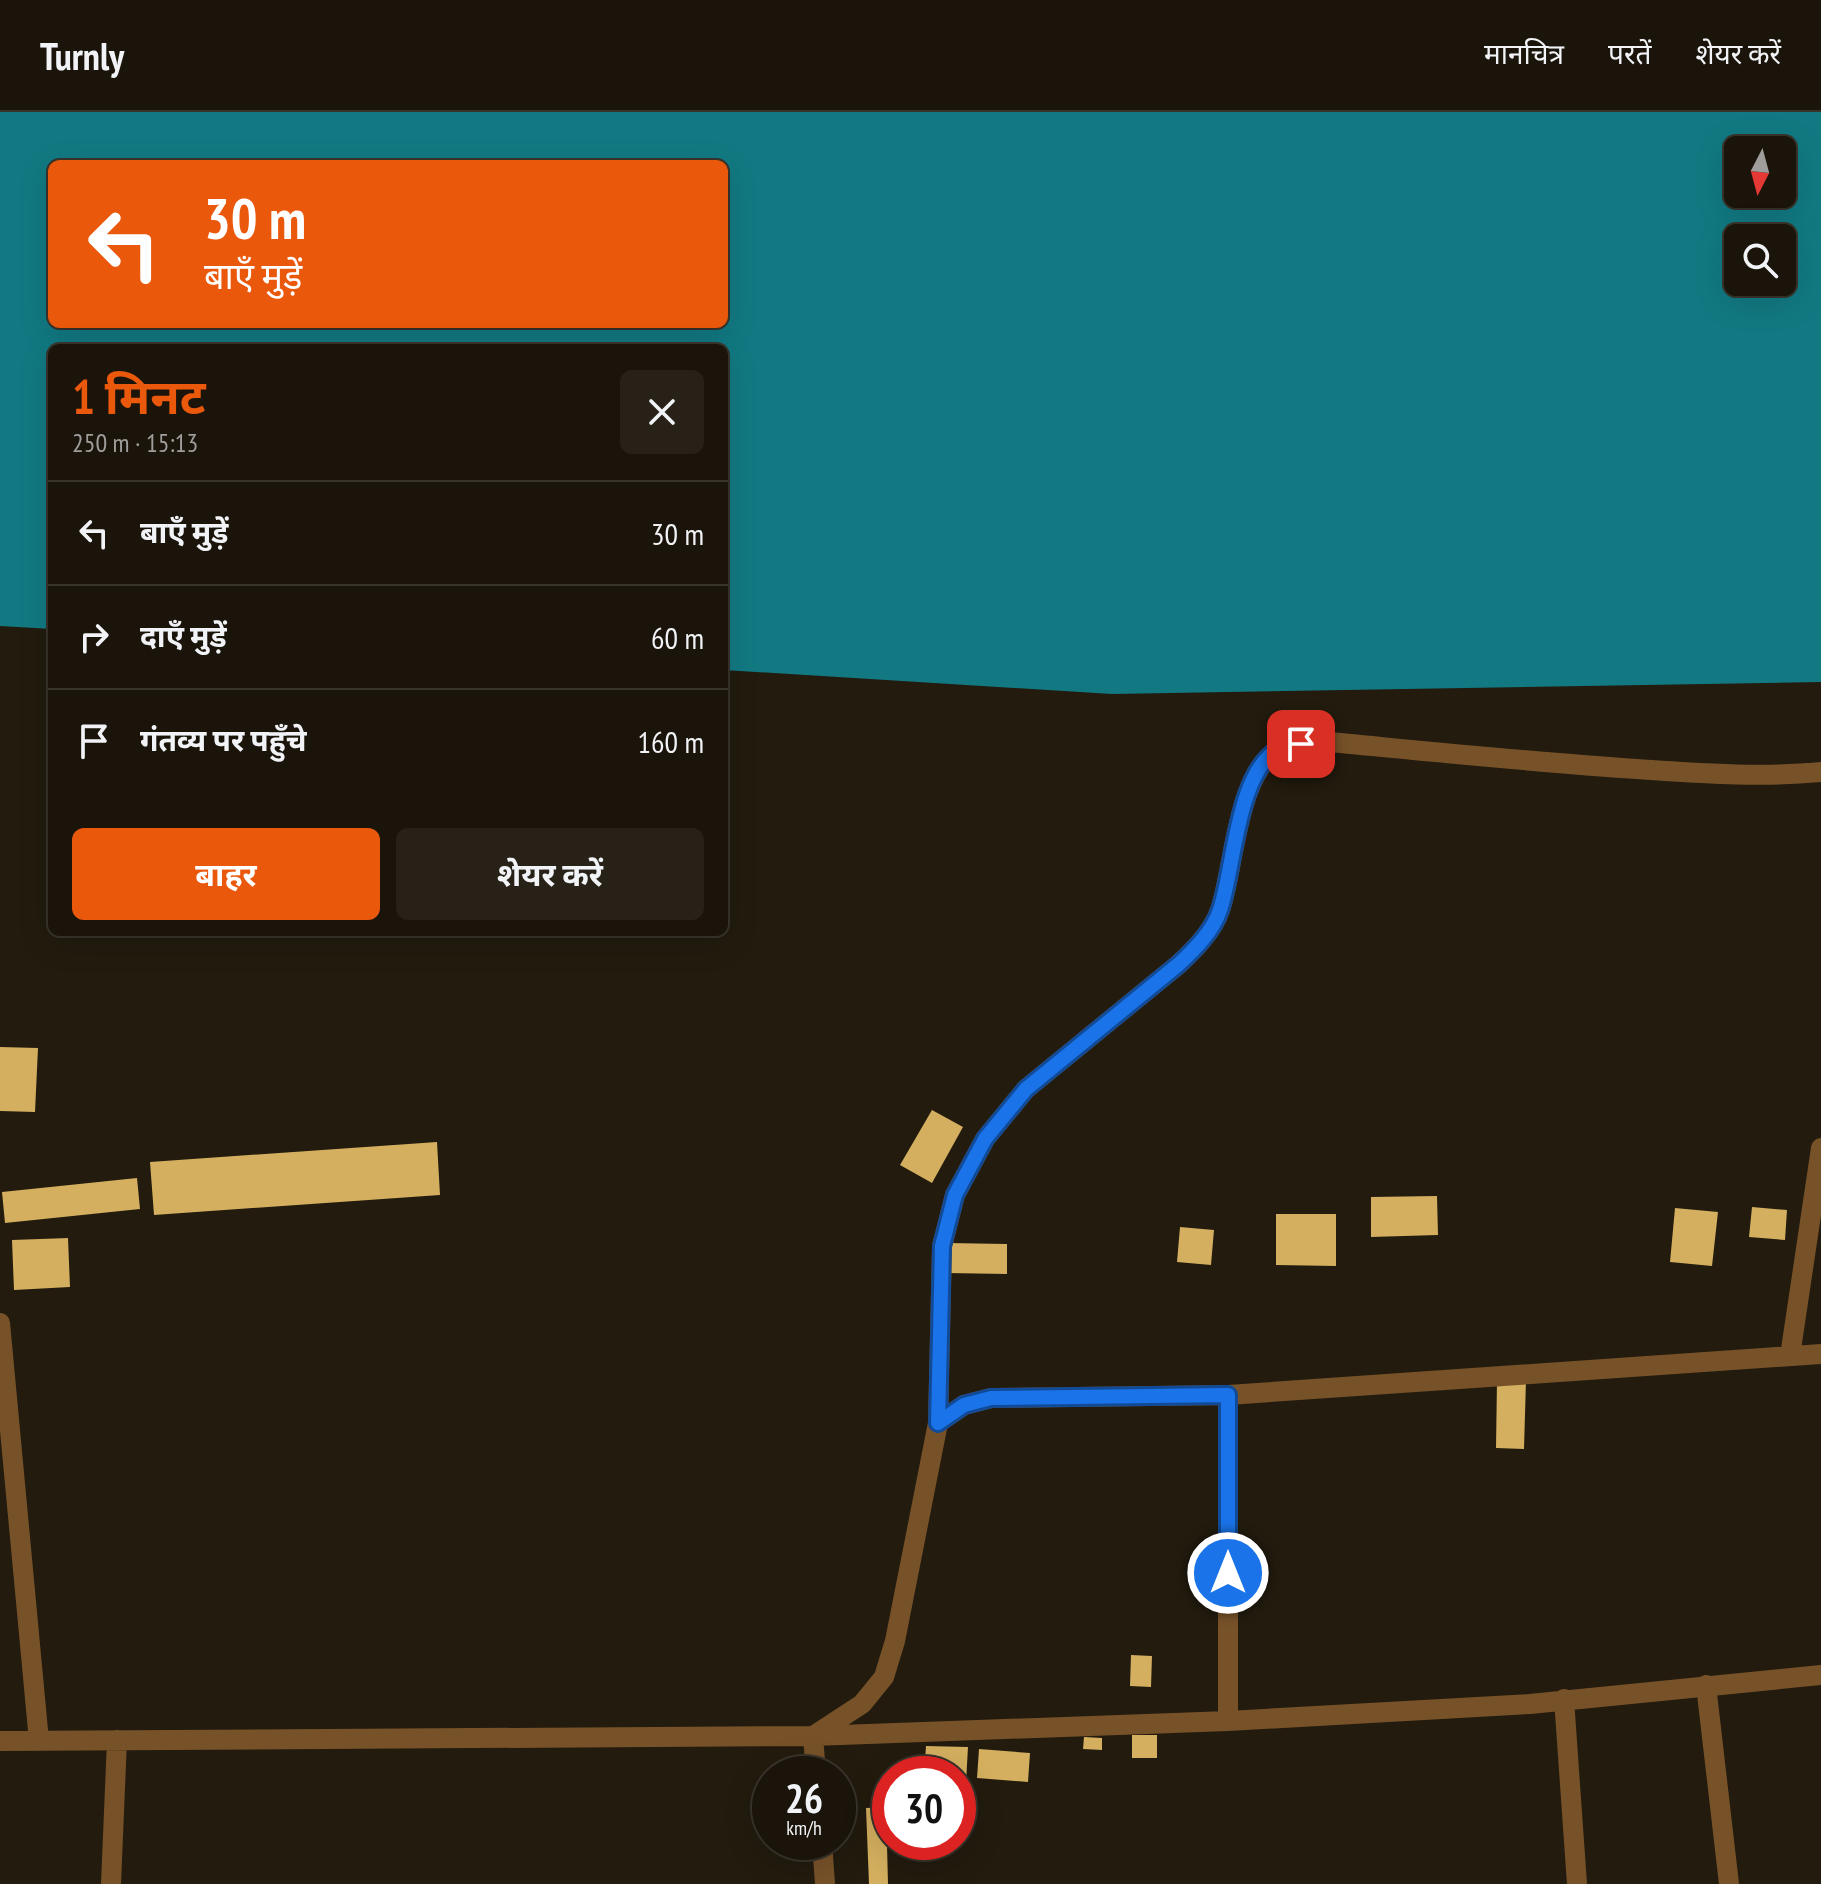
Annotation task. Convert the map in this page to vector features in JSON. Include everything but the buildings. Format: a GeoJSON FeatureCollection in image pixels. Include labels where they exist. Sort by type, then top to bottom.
{"type":"FeatureCollection","features":[{"type":"Feature","properties":{"kind":"street"},"geometry":{"type":"LineString","coordinates":[[813,1736],[862,1704],[884,1677],[895,1641],[938,1423],[942,1246],[955,1195],[985,1139],[1026,1089],[1179,964],[1201,942],[1220,912],[1243,804],[1259,768],[1282,747],[1319,741],[1702,774],[1790,775],[1821,772]]}},
{"type":"Feature","properties":{"kind":"street"},"geometry":{"type":"LineString","coordinates":[[1790,1356],[1821,1148]]}},
{"type":"Feature","properties":{"kind":"street"},"geometry":{"type":"LineString","coordinates":[[0,1323],[39,1741]]}},
{"type":"Feature","properties":{"kind":"street"},"geometry":{"type":"LineString","coordinates":[[938,1423],[964,1405],[991,1398],[1228,1395],[1821,1354]]}},
{"type":"Feature","properties":{"kind":"street"},"geometry":{"type":"LineString","coordinates":[[1228,1395],[1228,1721]]}},
{"type":"Feature","properties":{"kind":"street"},"geometry":{"type":"LineString","coordinates":[[0,1741],[813,1736],[1228,1721],[1530,1704],[1821,1675]]}},
{"type":"Feature","properties":{"kind":"street"},"geometry":{"type":"LineString","coordinates":[[1706,1685],[1729,1884]]}},
{"type":"Feature","properties":{"kind":"street"},"geometry":{"type":"LineString","coordinates":[[1564,1699],[1577,1884]]}},
{"type":"Feature","properties":{"kind":"street"},"geometry":{"type":"LineString","coordinates":[[813,1736],[815,1756]]}},
{"type":"Feature","properties":{"kind":"street"},"geometry":{"type":"LineString","coordinates":[[111,1884],[117,1740]]}},
{"type":"Feature","properties":{"kind":"street"},"geometry":{"type":"LineString","coordinates":[[823,1860],[825,1884]]}},
{"type":"Feature","properties":{"kind":"water"},"geometry":{"type":"Polygon","coordinates":[[[0,112],[1821,112],[1821,682],[1112,694],[728,670],[728,344],[48,344],[48,629],[0,626],[0,112]]]}},
{"type":"Feature","properties":{"kind":"route"},"geometry":{"type":"LineString","coordinates":[[1228,1573],[1228,1395],[991,1398],[964,1405],[938,1423],[942,1246],[955,1195],[985,1139],[1026,1089],[1179,964],[1201,942],[1220,912],[1243,804],[1259,768],[1282,747],[1301,744]]}}]}
